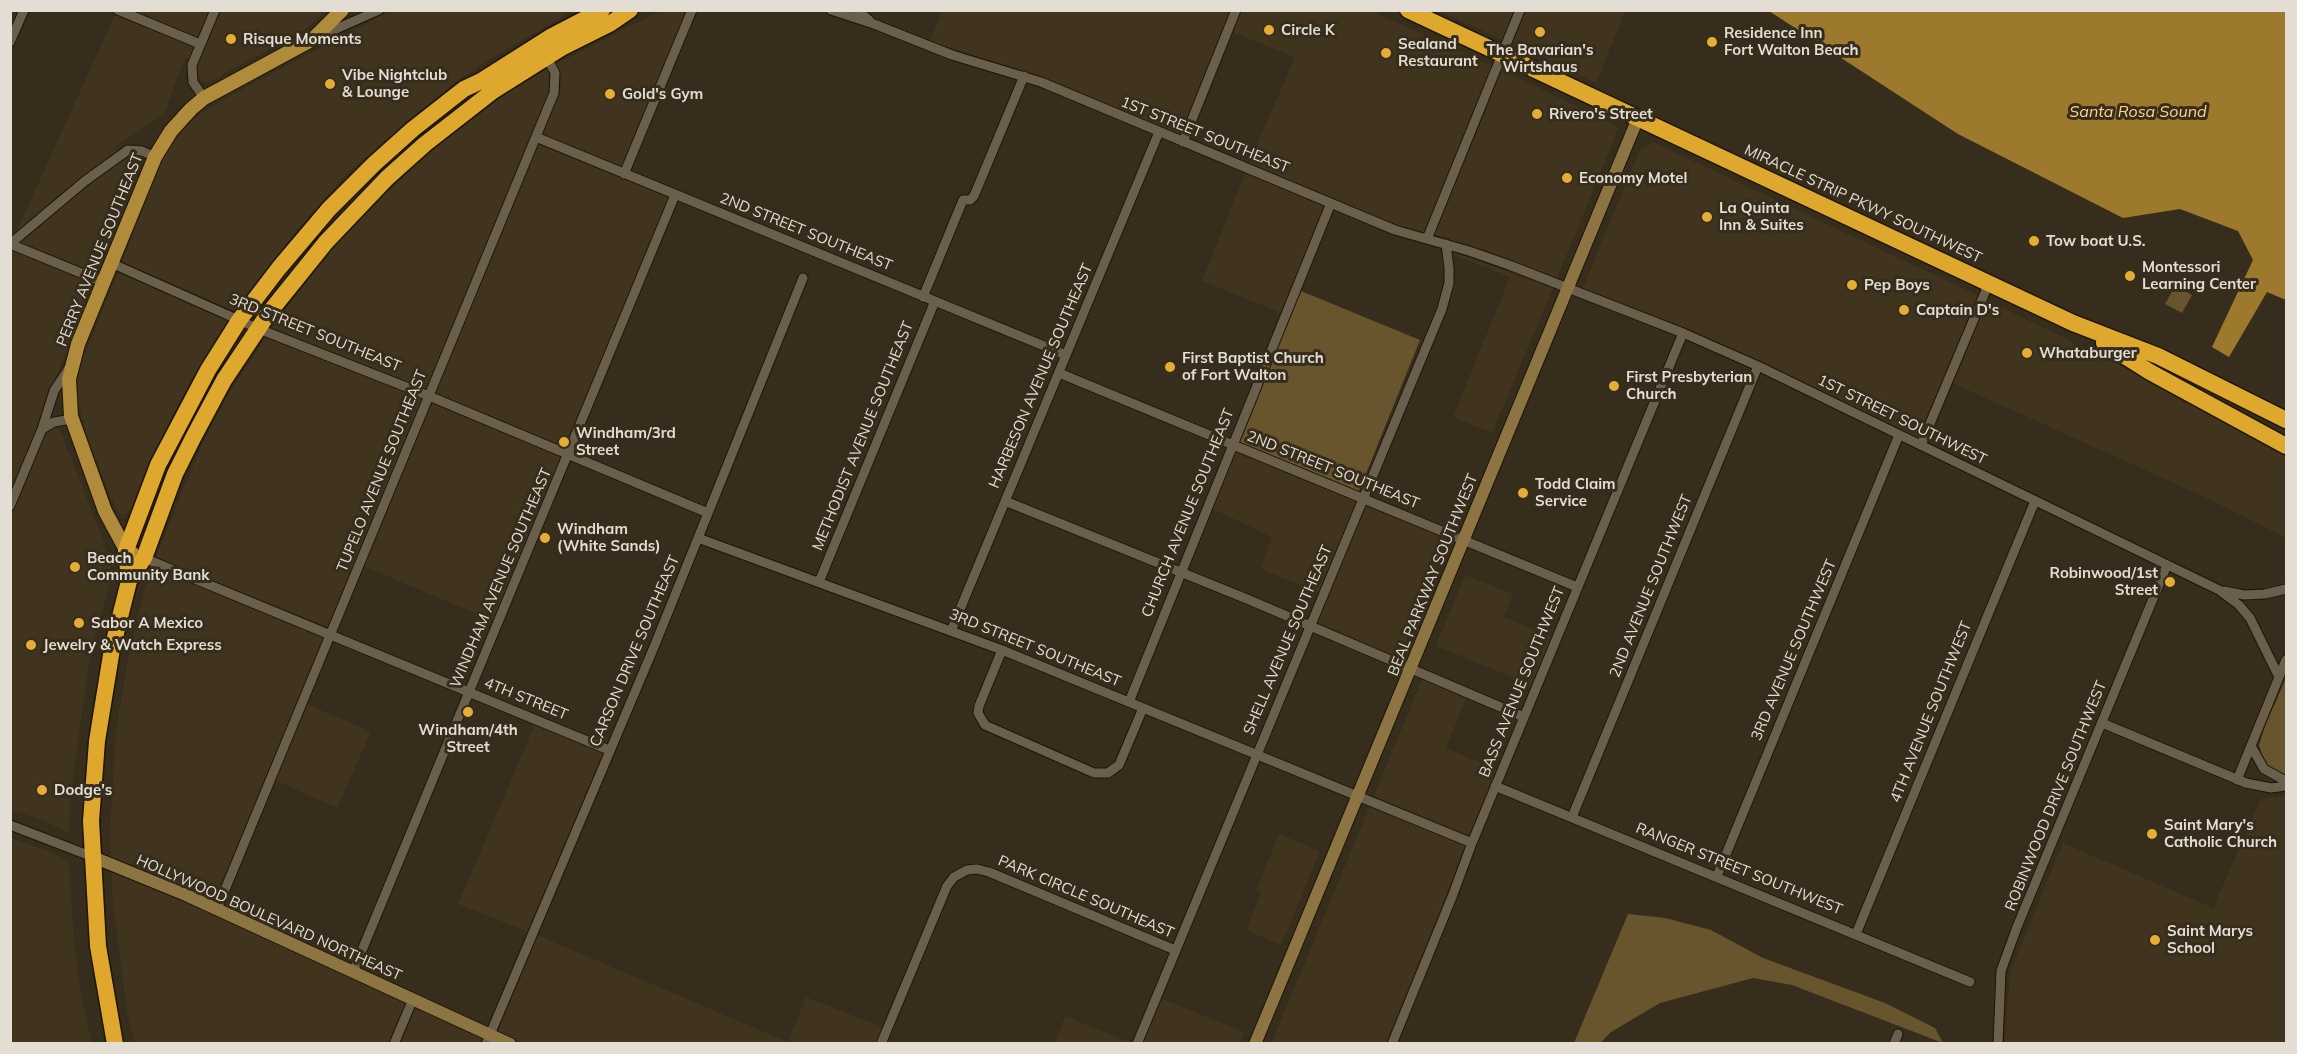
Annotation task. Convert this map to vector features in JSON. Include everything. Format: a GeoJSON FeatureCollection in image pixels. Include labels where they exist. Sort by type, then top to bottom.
{"type":"FeatureCollection","features":[{"type":"Feature","properties":{"kind":"highway"},"geometry":{"type":"LineString","coordinates":[[129,580],[144,558],[175,474],[224,381],[258,328],[293,280],[390,175],[543,50],[602,10]]}},
{"type":"Feature","properties":{"kind":"highway"},"geometry":{"type":"LineString","coordinates":[[115,1044],[98,946],[91,821],[100,717],[112,649],[129,580],[126,550],[158,465],[177,426],[208,370],[240,320],[279,268],[311,229],[388,150],[464,88],[630,10]]}},
{"type":"Feature","properties":{"kind":"highway","name":"MIRACLE STRIP PKWY SOUTHWEST"},"geometry":{"type":"LineString","coordinates":[[1408,10],[2073,323],[2158,356],[2286,420]]}},
{"type":"Feature","properties":{"kind":"highway","name":"MIRACLE STRIP PKWY SOUTHWEST"},"geometry":{"type":"LineString","coordinates":[[2073,323],[2150,372],[2286,446]]}},
{"type":"Feature","properties":{"kind":"main road","name":"PERRY AVENUE SOUTHEAST"},"geometry":{"type":"LineString","coordinates":[[126,550],[105,511],[72,419],[69,401],[71,366],[78,344],[155,157],[182,118],[204,99],[313,39],[342,10]]}},
{"type":"Feature","properties":{"kind":"main road","name":"BEAL PARKWAY SOUTHWEST"},"geometry":{"type":"LineString","coordinates":[[1255,1044],[1638,118]]}},
{"type":"Feature","properties":{"kind":"main road"},"geometry":{"type":"LineString","coordinates":[[126,550],[144,558]]}},
{"type":"Feature","properties":{"kind":"main road","name":"HOLLYWOOD BOULEVARD NORTHEAST"},"geometry":{"type":"LineString","coordinates":[[93,856],[217,909],[413,999],[488,1039],[510,1044]]}},
{"type":"Feature","properties":{"kind":"street"},"geometry":{"type":"LineString","coordinates":[[10,42],[24,10]]}},
{"type":"Feature","properties":{"kind":"street"},"geometry":{"type":"LineString","coordinates":[[118,10],[200,44]]}},
{"type":"Feature","properties":{"kind":"street"},"geometry":{"type":"LineString","coordinates":[[204,99],[193,82],[192,65],[215,10]]}},
{"type":"Feature","properties":{"kind":"street"},"geometry":{"type":"LineString","coordinates":[[313,39],[379,10]]}},
{"type":"Feature","properties":{"kind":"street"},"geometry":{"type":"LineString","coordinates":[[624,174],[693,10]]}},
{"type":"Feature","properties":{"kind":"street","name":"1ST STREET SOUTHEAST"},"geometry":{"type":"LineString","coordinates":[[831,10],[874,24],[952,55],[1024,76],[1395,230],[1446,244],[1568,288]]}},
{"type":"Feature","properties":{"kind":"street"},"geometry":{"type":"LineString","coordinates":[[857,10],[874,24]]}},
{"type":"Feature","properties":{"kind":"street"},"geometry":{"type":"LineString","coordinates":[[1183,142],[1236,10]]}},
{"type":"Feature","properties":{"kind":"street"},"geometry":{"type":"LineString","coordinates":[[1427,239],[1520,10]]}},
{"type":"Feature","properties":{"kind":"street","name":"TUPELO AVENUE SOUTHEAST"},"geometry":{"type":"LineString","coordinates":[[217,909],[554,93],[555,73],[543,50]]}},
{"type":"Feature","properties":{"kind":"street"},"geometry":{"type":"LineString","coordinates":[[923,297],[963,200],[970,200],[974,195],[1024,76]]}},
{"type":"Feature","properties":{"kind":"street","name":"HARBESON AVENUE SOUTHEAST"},"geometry":{"type":"LineString","coordinates":[[951,631],[1159,132]]}},
{"type":"Feature","properties":{"kind":"street","name":"2ND STREET SOUTHEAST"},"geometry":{"type":"LineString","coordinates":[[536,137],[1066,355]]}},
{"type":"Feature","properties":{"kind":"street"},"geometry":{"type":"LineString","coordinates":[[103,282],[10,244],[85,181],[128,150],[142,151],[155,157]]}},
{"type":"Feature","properties":{"kind":"street","name":"WINDHAM AVENUE SOUTHEAST"},"geometry":{"type":"LineString","coordinates":[[353,972],[675,195]]}},
{"type":"Feature","properties":{"kind":"street","name":"CHURCH AVENUE SOUTHEAST"},"geometry":{"type":"LineString","coordinates":[[1129,702],[1330,203]]}},
{"type":"Feature","properties":{"kind":"street","name":"SHELL AVENUE SOUTHEAST"},"geometry":{"type":"LineString","coordinates":[[1137,1044],[1442,309],[1449,283],[1446,244]]}},
{"type":"Feature","properties":{"kind":"street","name":"3RD STREET SOUTHEAST"},"geometry":{"type":"LineString","coordinates":[[111,263],[258,328],[429,396],[708,513]]}},
{"type":"Feature","properties":{"kind":"street","name":"CARSON DRIVE SOUTHEAST"},"geometry":{"type":"LineString","coordinates":[[488,1039],[654,647],[803,278]]}},
{"type":"Feature","properties":{"kind":"street"},"geometry":{"type":"LineString","coordinates":[[1921,445],[1989,283]]}},
{"type":"Feature","properties":{"kind":"street","name":"1ST STREET SOUTHWEST"},"geometry":{"type":"LineString","coordinates":[[1568,288],[1683,333],[1758,366],[2219,590],[2239,605],[2250,618],[2279,677]]}},
{"type":"Feature","properties":{"kind":"street","name":"METHODIST AVENUE SOUTHEAST"},"geometry":{"type":"LineString","coordinates":[[819,582],[935,301]]}},
{"type":"Feature","properties":{"kind":"street","name":"BASS AVENUE SOUTHWEST"},"geometry":{"type":"LineString","coordinates":[[1392,1044],[1495,786],[1683,333]]}},
{"type":"Feature","properties":{"kind":"street"},"geometry":{"type":"LineString","coordinates":[[10,506],[41,432],[54,391],[71,366]]}},
{"type":"Feature","properties":{"kind":"street","name":"2ND AVENUE SOUTHWEST"},"geometry":{"type":"LineString","coordinates":[[1572,817],[1758,366]]}},
{"type":"Feature","properties":{"kind":"street","name":"2ND STREET SOUTHEAST"},"geometry":{"type":"LineString","coordinates":[[1059,373],[1577,587]]}},
{"type":"Feature","properties":{"kind":"street"},"geometry":{"type":"LineString","coordinates":[[41,432],[49,423],[72,419]]}},
{"type":"Feature","properties":{"kind":"street","name":"3RD AVENUE SOUTHWEST"},"geometry":{"type":"LineString","coordinates":[[1717,876],[1899,435]]}},
{"type":"Feature","properties":{"kind":"street"},"geometry":{"type":"LineString","coordinates":[[1005,501],[1524,717]]}},
{"type":"Feature","properties":{"kind":"street","name":"4TH AVENUE SOUTHWEST"},"geometry":{"type":"LineString","coordinates":[[1856,934],[2035,501]]}},
{"type":"Feature","properties":{"kind":"street","name":"3RD STREET SOUTHEAST"},"geometry":{"type":"LineString","coordinates":[[698,538],[1002,650],[1472,843]]}},
{"type":"Feature","properties":{"kind":"street","name":"4TH STREET"},"geometry":{"type":"LineString","coordinates":[[144,558],[609,750]]}},
{"type":"Feature","properties":{"kind":"street","name":"ROBINWOOD DRIVE SOUTHWEST"},"geometry":{"type":"LineString","coordinates":[[1998,1044],[2002,993],[2001,971],[2167,565]]}},
{"type":"Feature","properties":{"kind":"street","name":"1ST STREET SOUTHWEST"},"geometry":{"type":"LineString","coordinates":[[2219,590],[2244,595],[2265,594],[2286,589]]}},
{"type":"Feature","properties":{"kind":"street"},"geometry":{"type":"LineString","coordinates":[[1002,650],[979,706],[978,713],[985,725],[1094,773],[1108,773],[1119,765],[1143,708]]}},
{"type":"Feature","properties":{"kind":"street"},"geometry":{"type":"LineString","coordinates":[[2237,780],[2286,660]]}},
{"type":"Feature","properties":{"kind":"street"},"geometry":{"type":"LineString","coordinates":[[2102,723],[2237,780],[2258,787],[2286,786]]}},
{"type":"Feature","properties":{"kind":"street"},"geometry":{"type":"LineString","coordinates":[[2251,746],[2264,769],[2286,781]]}},
{"type":"Feature","properties":{"kind":"street","name":"RANGER STREET SOUTHWEST"},"geometry":{"type":"LineString","coordinates":[[1495,786],[1970,982]]}},
{"type":"Feature","properties":{"kind":"street","name":"HOLLYWOOD BOULEVARD NORTHEAST"},"geometry":{"type":"LineString","coordinates":[[12,825],[93,856]]}},
{"type":"Feature","properties":{"kind":"street","name":"PARK CIRCLE SOUTHEAST"},"geometry":{"type":"LineString","coordinates":[[881,1044],[947,886],[954,877],[967,870],[977,869],[989,872],[1175,950]]}},
{"type":"Feature","properties":{"kind":"street"},"geometry":{"type":"LineString","coordinates":[[394,1044],[413,999]]}},
{"type":"Feature","properties":{"kind":"street"},"geometry":{"type":"LineString","coordinates":[[1894,1044],[1898,1034]]}},
{"type":"Feature","properties":{"kind":"shaded area"},"geometry":{"type":"Polygon","coordinates":[[[132,11],[210,11],[199,38],[132,11]]]}},
{"type":"Feature","properties":{"kind":"shaded area"},"geometry":{"type":"Polygon","coordinates":[[[220,11],[326,11],[307,28],[205,84],[197,75],[198,63],[220,11]]]}},
{"type":"Feature","properties":{"kind":"shaded area"},"geometry":{"type":"Polygon","coordinates":[[[390,11],[572,11],[458,80],[346,175],[298,229],[235,311],[122,262],[165,153],[182,130],[200,114],[235,93],[390,11]]]}},
{"type":"Feature","properties":{"kind":"shaded area"},"geometry":{"type":"Polygon","coordinates":[[[664,11],[687,11],[622,167],[542,134],[559,93],[561,81],[556,64],[664,11]]]}},
{"type":"Feature","properties":{"kind":"shaded area"},"geometry":{"type":"Polygon","coordinates":[[[942,11],[1231,11],[1180,135],[1042,77],[930,41],[942,11]]]}},
{"type":"Feature","properties":{"kind":"shaded area"},"geometry":{"type":"Polygon","coordinates":[[[1241,11],[1371,11],[1493,66],[1425,233],[1397,225],[1249,163],[1295,57],[1232,32],[1241,11]]]}},
{"type":"Feature","properties":{"kind":"shaded area"},"geometry":{"type":"Polygon","coordinates":[[[1439,11],[1515,11],[1503,40],[1439,11]]]}},
{"type":"Feature","properties":{"kind":"shaded area"},"geometry":{"type":"Polygon","coordinates":[[[1525,11],[1625,11],[1596,83],[1512,44],[1525,11]]]}},
{"type":"Feature","properties":{"kind":"shaded area"},"geometry":{"type":"Polygon","coordinates":[[[115,15],[194,47],[189,59],[185,57],[164,114],[115,147],[117,151],[16,232],[115,15]]]}},
{"type":"Feature","properties":{"kind":"shaded area"},"geometry":{"type":"Polygon","coordinates":[[[547,69],[551,83],[550,92],[427,389],[272,328],[333,246],[387,192],[438,145],[510,91],[547,69]]]}},
{"type":"Feature","properties":{"kind":"shaded area"},"geometry":{"type":"Polygon","coordinates":[[[1502,70],[1617,128],[1557,278],[1450,240],[1450,238],[1434,235],[1502,70]]]}},
{"type":"Feature","properties":{"kind":"shaded area"},"geometry":{"type":"Polygon","coordinates":[[[1653,142],[1979,296],[1918,438],[1689,329],[1583,288],[1640,149],[1653,142]]]}},
{"type":"Feature","properties":{"kind":"shaded area"},"geometry":{"type":"Polygon","coordinates":[[[538,144],[669,198],[566,447],[435,393],[538,144]]]}},
{"type":"Feature","properties":{"kind":"shaded area"},"geometry":{"type":"Polygon","coordinates":[[[130,156],[141,160],[97,273],[20,242],[88,185],[130,156]]]}},
{"type":"Feature","properties":{"kind":"shaded area"},"geometry":{"type":"Polygon","coordinates":[[[1245,173],[1324,206],[1281,313],[1202,281],[1245,173]]]}},
{"type":"Feature","properties":{"kind":"shaded area"},"geometry":{"type":"Polygon","coordinates":[[[11,250],[93,283],[11,493],[11,250]]]}},
{"type":"Feature","properties":{"kind":"shaded area"},"geometry":{"type":"Polygon","coordinates":[[[1452,252],[1553,288],[1492,433],[1453,417],[1510,277],[1452,254],[1452,252]]]}},
{"type":"Feature","properties":{"kind":"shaded area"},"geometry":{"type":"Polygon","coordinates":[[[118,272],[229,320],[189,384],[156,448],[131,511],[122,515],[117,511],[88,441],[78,400],[78,377],[82,361],[118,272]]]}},
{"type":"Feature","properties":{"kind":"shaded area"},"geometry":{"type":"Polygon","coordinates":[[[2175,286],[2192,295],[2182,313],[2165,304],[2175,286]]]}},
{"type":"Feature","properties":{"kind":"shaded area"},"geometry":{"type":"Polygon","coordinates":[[[1301,291],[1420,340],[1359,491],[1240,442],[1301,291]]]}},
{"type":"Feature","properties":{"kind":"shaded area"},"geometry":{"type":"Polygon","coordinates":[[[1987,300],[2141,376],[2286,455],[2286,538],[2196,493],[1952,383],[1987,300]]]}},
{"type":"Feature","properties":{"kind":"shaded area"},"geometry":{"type":"Polygon","coordinates":[[[266,337],[423,399],[328,627],[156,557],[197,456],[227,396],[266,337]]]}},
{"type":"Feature","properties":{"kind":"shaded area"},"geometry":{"type":"Polygon","coordinates":[[[431,403],[562,457],[494,621],[363,566],[431,403]]]}},
{"type":"Feature","properties":{"kind":"shaded area"},"geometry":{"type":"Polygon","coordinates":[[[53,427],[60,430],[101,534],[111,568],[111,579],[91,651],[76,754],[69,833],[42,820],[11,810],[11,517],[46,432],[53,427]]]}},
{"type":"Feature","properties":{"kind":"shaded area"},"geometry":{"type":"Polygon","coordinates":[[[1234,451],[1357,501],[1319,593],[1261,569],[1272,537],[1211,508],[1234,451]]]}},
{"type":"Feature","properties":{"kind":"shaded area"},"geometry":{"type":"Polygon","coordinates":[[[1365,505],[1448,539],[1399,658],[1317,623],[1365,505]]]}},
{"type":"Feature","properties":{"kind":"shaded area"},"geometry":{"type":"Polygon","coordinates":[[[152,567],[324,637],[214,902],[111,858],[110,830],[116,731],[128,659],[152,567]]]}},
{"type":"Feature","properties":{"kind":"shaded area"},"geometry":{"type":"Polygon","coordinates":[[[1465,575],[1513,594],[1504,617],[1552,637],[1532,685],[1436,646],[1465,575]]]}},
{"type":"Feature","properties":{"kind":"shaded area"},"geometry":{"type":"Polygon","coordinates":[[[2286,678],[2286,777],[2265,765],[2259,745],[2286,678]]]}},
{"type":"Feature","properties":{"kind":"shaded area"},"geometry":{"type":"Polygon","coordinates":[[[1422,679],[1466,698],[1446,748],[1497,770],[1469,836],[1374,796],[1422,679]]]}},
{"type":"Feature","properties":{"kind":"shaded area"},"geometry":{"type":"Polygon","coordinates":[[[307,704],[371,732],[337,808],[275,780],[307,704]]]}},
{"type":"Feature","properties":{"kind":"shaded area"},"geometry":{"type":"Polygon","coordinates":[[[535,724],[603,753],[528,932],[458,904],[535,724]]]}},
{"type":"Feature","properties":{"kind":"shaded area","name":"Saint Marys School"},"geometry":{"type":"Polygon","coordinates":[[[2286,795],[2286,1043],[2005,1043],[2010,972],[2063,843],[2213,908],[2261,799],[2286,795]]]}},
{"type":"Feature","properties":{"kind":"shaded area"},"geometry":{"type":"Polygon","coordinates":[[[1370,806],[1466,846],[1386,1043],[1271,1044],[1370,806]]]}},
{"type":"Feature","properties":{"kind":"shaded area"},"geometry":{"type":"Polygon","coordinates":[[[1279,834],[1320,851],[1281,945],[1246,930],[1261,893],[1256,891],[1279,834]]]}},
{"type":"Feature","properties":{"kind":"shaded area"},"geometry":{"type":"Polygon","coordinates":[[[10,838],[54,853],[69,864],[74,942],[80,990],[92,1043],[11,1043],[10,838]]]}},
{"type":"Feature","properties":{"kind":"shaded area"},"geometry":{"type":"Polygon","coordinates":[[[112,869],[406,1002],[389,1043],[135,1043],[127,1011],[112,895],[112,869]]]}},
{"type":"Feature","properties":{"kind":"shaded area"},"geometry":{"type":"Polygon","coordinates":[[[1628,914],[1665,918],[1711,930],[1763,958],[1885,1003],[1935,1028],[1943,1043],[1792,985],[1753,978],[1660,1003],[1611,1032],[1600,1043],[1574,1043],[1628,914]]]}},
{"type":"Feature","properties":{"kind":"shaded area"},"geometry":{"type":"Polygon","coordinates":[[[537,935],[788,1042],[806,997],[882,1027],[876,1044],[522,1044],[497,1032],[537,935]]]}},
{"type":"Feature","properties":{"kind":"shaded area"},"geometry":{"type":"Polygon","coordinates":[[[1161,998],[1244,1032],[1240,1043],[1142,1044],[1161,998]]]}},
{"type":"Feature","properties":{"kind":"shaded area"},"geometry":{"type":"Polygon","coordinates":[[[415,1006],[483,1037],[481,1043],[399,1044],[415,1006]]]}},
{"type":"Feature","properties":{"kind":"shaded area"},"geometry":{"type":"Polygon","coordinates":[[[1065,1016],[1132,1043],[1055,1043],[1065,1016]]]}},
{"type":"Feature","properties":{"kind":"water","name":"Santa Rosa Sound"},"geometry":{"type":"Polygon","coordinates":[[[1769,11],[2286,11],[2286,300],[2267,292],[2229,357],[2212,347],[2253,260],[2238,231],[2180,209],[2123,218],[1958,134],[1769,11]]]}},
{"type":"Feature","properties":{"kind":"place","name":"Circle K"},"geometry":{"type":"Point","coordinates":[1269,30]}},
{"type":"Feature","properties":{"kind":"place","name":"The Bavarian's Wirtshaus"},"geometry":{"type":"Point","coordinates":[1540,32]}},
{"type":"Feature","properties":{"kind":"place","name":"Risque Moments"},"geometry":{"type":"Point","coordinates":[231,39]}},
{"type":"Feature","properties":{"kind":"place","name":"Residence Inn Fort Walton Beach"},"geometry":{"type":"Point","coordinates":[1712,42]}},
{"type":"Feature","properties":{"kind":"place","name":"Sealand Restaurant"},"geometry":{"type":"Point","coordinates":[1386,53]}},
{"type":"Feature","properties":{"kind":"place","name":"Vibe Nightclub & Lounge"},"geometry":{"type":"Point","coordinates":[330,84]}},
{"type":"Feature","properties":{"kind":"place","name":"Gold's Gym"},"geometry":{"type":"Point","coordinates":[610,94]}},
{"type":"Feature","properties":{"kind":"place","name":"Rivero's Street"},"geometry":{"type":"Point","coordinates":[1537,114]}},
{"type":"Feature","properties":{"kind":"place","name":"Economy Motel"},"geometry":{"type":"Point","coordinates":[1567,178]}},
{"type":"Feature","properties":{"kind":"place","name":"La Quinta Inn & Suites"},"geometry":{"type":"Point","coordinates":[1707,217]}},
{"type":"Feature","properties":{"kind":"place","name":"Tow boat U.S."},"geometry":{"type":"Point","coordinates":[2034,241]}},
{"type":"Feature","properties":{"kind":"place","name":"Montessori Learning Center"},"geometry":{"type":"Point","coordinates":[2130,276]}},
{"type":"Feature","properties":{"kind":"place","name":"Pep Boys"},"geometry":{"type":"Point","coordinates":[1852,285]}},
{"type":"Feature","properties":{"kind":"place","name":"Captain D's"},"geometry":{"type":"Point","coordinates":[1904,310]}},
{"type":"Feature","properties":{"kind":"place","name":"Whataburger"},"geometry":{"type":"Point","coordinates":[2027,353]}},
{"type":"Feature","properties":{"kind":"place","name":"First Baptist Church of Fort Walton"},"geometry":{"type":"Point","coordinates":[1170,367]}},
{"type":"Feature","properties":{"kind":"place","name":"First Presbyterian Church"},"geometry":{"type":"Point","coordinates":[1614,386]}},
{"type":"Feature","properties":{"kind":"place","name":"Windham/3rd Street"},"geometry":{"type":"Point","coordinates":[564,442]}},
{"type":"Feature","properties":{"kind":"place","name":"Todd Claim Service"},"geometry":{"type":"Point","coordinates":[1523,493]}},
{"type":"Feature","properties":{"kind":"place","name":"Windham (White Sands)"},"geometry":{"type":"Point","coordinates":[545,538]}},
{"type":"Feature","properties":{"kind":"place","name":"Beach Community Bank"},"geometry":{"type":"Point","coordinates":[75,567]}},
{"type":"Feature","properties":{"kind":"place","name":"Robinwood/1st Street"},"geometry":{"type":"Point","coordinates":[2170,582]}},
{"type":"Feature","properties":{"kind":"place","name":"Sabor A Mexico"},"geometry":{"type":"Point","coordinates":[79,623]}},
{"type":"Feature","properties":{"kind":"place","name":"Jewelry & Watch Express"},"geometry":{"type":"Point","coordinates":[31,645]}},
{"type":"Feature","properties":{"kind":"place","name":"Windham/4th Street"},"geometry":{"type":"Point","coordinates":[468,712]}},
{"type":"Feature","properties":{"kind":"place","name":"Dodge's"},"geometry":{"type":"Point","coordinates":[42,790]}},
{"type":"Feature","properties":{"kind":"place","name":"Saint Mary's Catholic Church"},"geometry":{"type":"Point","coordinates":[2152,834]}},
{"type":"Feature","properties":{"kind":"place","name":"Saint Marys School"},"geometry":{"type":"Point","coordinates":[2155,940]}}]}
